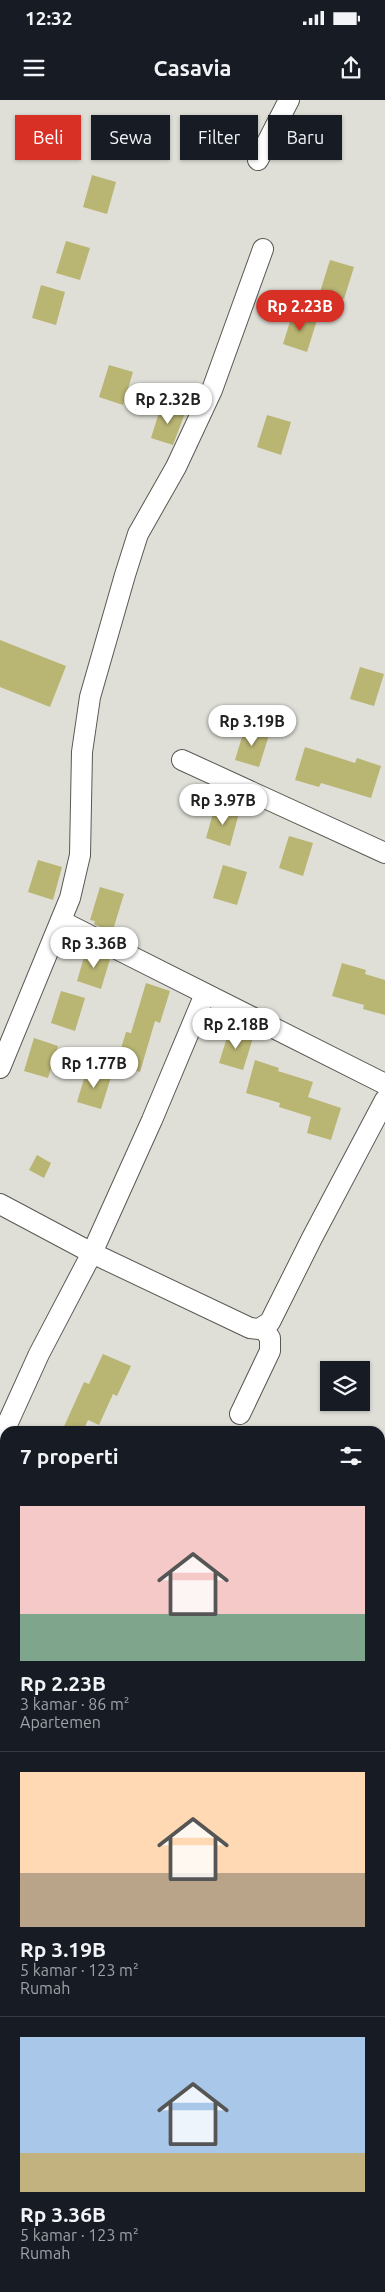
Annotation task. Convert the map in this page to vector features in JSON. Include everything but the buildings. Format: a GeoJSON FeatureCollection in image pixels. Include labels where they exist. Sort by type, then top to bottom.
{"type":"FeatureCollection","features":[{"type":"Feature","properties":{"kind":"street"},"geometry":{"type":"LineString","coordinates":[[258,160],[289,100]]}},
{"type":"Feature","properties":{"kind":"street"},"geometry":{"type":"LineString","coordinates":[[0,1068],[70,898],[80,855],[82,752],[90,697],[138,534],[176,468],[212,390],[263,249]]}},
{"type":"Feature","properties":{"kind":"street"},"geometry":{"type":"LineString","coordinates":[[182,760],[382,845]]}},
{"type":"Feature","properties":{"kind":"street"},"geometry":{"type":"LineString","coordinates":[[61,921],[385,1084]]}},
{"type":"Feature","properties":{"kind":"street"},"geometry":{"type":"LineString","coordinates":[[6,1426],[39,1354],[92,1253],[152,1120],[205,994]]}},
{"type":"Feature","properties":{"kind":"street"},"geometry":{"type":"LineString","coordinates":[[0,1204],[92,1253],[250,1328],[263,1328],[270,1322],[277,1311],[312,1238],[385,1100]]}},
{"type":"Feature","properties":{"kind":"street"},"geometry":{"type":"LineString","coordinates":[[240,1414],[270,1352],[270,1338],[263,1328]]}}]}
